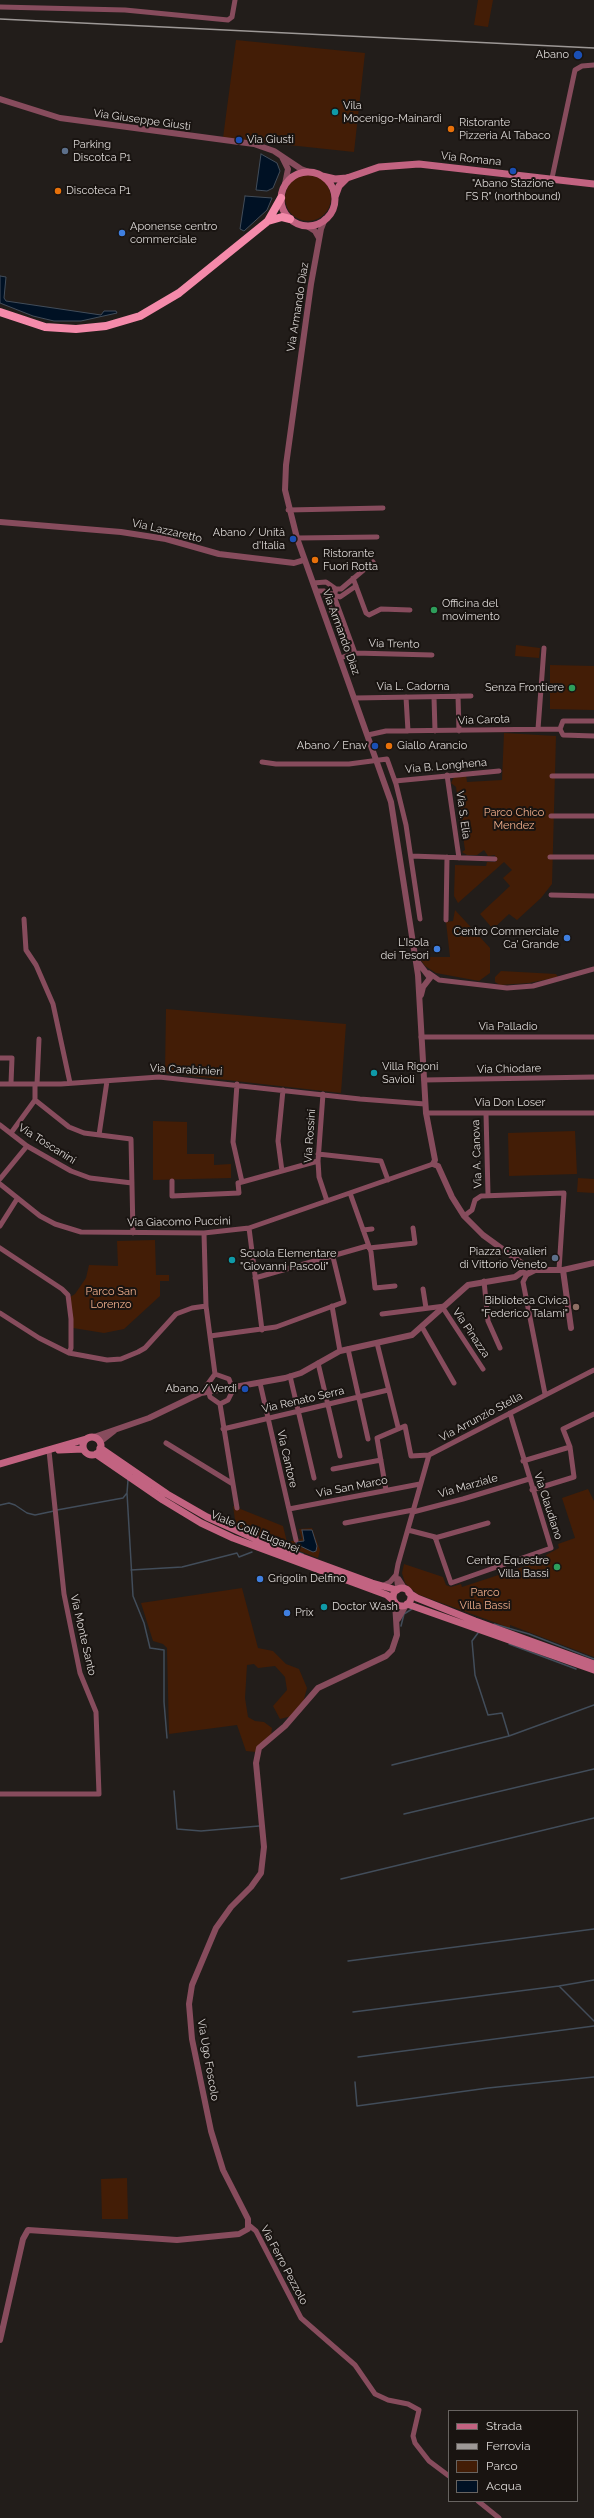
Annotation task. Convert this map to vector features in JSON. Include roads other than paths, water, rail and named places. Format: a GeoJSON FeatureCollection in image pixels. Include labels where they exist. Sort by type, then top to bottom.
{"type":"FeatureCollection","features":[{"type":"Feature","properties":{"kind":"highway"},"geometry":{"type":"LineString","coordinates":[[0,312],[32,324],[61,329],[91,329],[124,321],[152,310],[179,292],[268,221],[281,198]]}},
{"type":"Feature","properties":{"kind":"highway"},"geometry":{"type":"LineString","coordinates":[[268,221],[282,217],[290,219]]}},
{"type":"Feature","properties":{"kind":"main road","name":"Via Romana"},"geometry":{"type":"LineString","coordinates":[[322,176],[335,179],[347,178],[379,167],[419,164],[594,184]]}},
{"type":"Feature","properties":{"kind":"main road"},"geometry":{"type":"LineString","coordinates":[[335,199],[331,186],[322,176],[308,172],[292,177],[285,184],[281,198],[285,213],[290,219],[307,226],[325,219],[330,214],[335,199],[339,186],[347,178]]}},
{"type":"Feature","properties":{"kind":"main road"},"geometry":{"type":"LineString","coordinates":[[49,1451],[83,1449],[89,1454],[99,1448],[90,1438]]}},
{"type":"Feature","properties":{"kind":"main road"},"geometry":{"type":"LineString","coordinates":[[83,1449],[90,1438]]}},
{"type":"Feature","properties":{"kind":"main road"},"geometry":{"type":"LineString","coordinates":[[0,1464],[90,1438]]}},
{"type":"Feature","properties":{"kind":"main road","name":"Viale Colli Euganei"},"geometry":{"type":"LineString","coordinates":[[99,1448],[167,1494],[207,1517],[269,1544],[382,1586],[408,1591],[417,1598],[475,1621],[594,1664]]}},
{"type":"Feature","properties":{"kind":"main road","name":"Viale Colli Euganei"},"geometry":{"type":"LineString","coordinates":[[99,1448],[163,1500],[201,1523],[233,1538],[387,1596],[400,1606],[406,1604],[594,1670]]}},
{"type":"Feature","properties":{"kind":"main road"},"geometry":{"type":"LineString","coordinates":[[395,1602],[394,1595],[398,1590]]}},
{"type":"Feature","properties":{"kind":"main road"},"geometry":{"type":"LineString","coordinates":[[406,1604],[410,1599],[408,1591]]}},
{"type":"Feature","properties":{"kind":"street"},"geometry":{"type":"LineString","coordinates":[[0,7],[125,10],[226,20],[232,17],[235,0]]}},
{"type":"Feature","properties":{"kind":"street"},"geometry":{"type":"LineString","coordinates":[[552,178],[576,70],[582,66],[594,65]]}},
{"type":"Feature","properties":{"kind":"street","name":"Via Giuseppe Giusti"},"geometry":{"type":"LineString","coordinates":[[0,99],[60,118],[254,144],[274,151],[308,172]]}},
{"type":"Feature","properties":{"kind":"street"},"geometry":{"type":"LineString","coordinates":[[282,157],[288,169],[285,184]]}},
{"type":"Feature","properties":{"kind":"street","name":"Via Armando Diaz"},"geometry":{"type":"LineString","coordinates":[[325,219],[319,238],[309,295],[286,465],[285,490],[288,510],[296,538],[341,656],[391,802],[416,959],[420,998],[425,1104],[436,1163],[452,1197],[464,1216],[483,1235],[523,1264],[532,1265],[535,1270]]}},
{"type":"Feature","properties":{"kind":"street"},"geometry":{"type":"LineString","coordinates":[[307,226],[314,231],[319,238]]}},
{"type":"Feature","properties":{"kind":"street"},"geometry":{"type":"LineString","coordinates":[[288,510],[383,508]]}},
{"type":"Feature","properties":{"kind":"street","name":"Via Lazzaretto"},"geometry":{"type":"LineString","coordinates":[[0,522],[121,532],[166,539],[219,554],[294,563],[304,560]]}},
{"type":"Feature","properties":{"kind":"street"},"geometry":{"type":"LineString","coordinates":[[296,538],[377,537]]}},
{"type":"Feature","properties":{"kind":"street"},"geometry":{"type":"LineString","coordinates":[[313,583],[326,582],[336,589],[340,589],[373,562]]}},
{"type":"Feature","properties":{"kind":"street"},"geometry":{"type":"LineString","coordinates":[[353,578],[366,613],[369,615],[381,609],[410,610]]}},
{"type":"Feature","properties":{"kind":"street"},"geometry":{"type":"LineString","coordinates":[[316,591],[324,591],[334,596],[344,596],[356,586]]}},
{"type":"Feature","properties":{"kind":"street"},"geometry":{"type":"LineString","coordinates":[[336,589],[334,596],[355,653]]}},
{"type":"Feature","properties":{"kind":"street"},"geometry":{"type":"LineString","coordinates":[[324,591],[346,650]]}},
{"type":"Feature","properties":{"kind":"street"},"geometry":{"type":"LineString","coordinates":[[538,729],[544,648]]}},
{"type":"Feature","properties":{"kind":"street"},"geometry":{"type":"LineString","coordinates":[[346,650],[355,653]]}},
{"type":"Feature","properties":{"kind":"street"},"geometry":{"type":"LineString","coordinates":[[341,656],[346,650]]}},
{"type":"Feature","properties":{"kind":"street"},"geometry":{"type":"LineString","coordinates":[[341,656],[355,653]]}},
{"type":"Feature","properties":{"kind":"street","name":"Via Trento"},"geometry":{"type":"LineString","coordinates":[[355,653],[432,655]]}},
{"type":"Feature","properties":{"kind":"street"},"geometry":{"type":"LineString","coordinates":[[458,696],[459,731]]}},
{"type":"Feature","properties":{"kind":"street","name":"Via L. Cadorna"},"geometry":{"type":"LineString","coordinates":[[355,698],[470,696]]}},
{"type":"Feature","properties":{"kind":"street"},"geometry":{"type":"LineString","coordinates":[[406,697],[408,731]]}},
{"type":"Feature","properties":{"kind":"street"},"geometry":{"type":"LineString","coordinates":[[434,697],[435,731]]}},
{"type":"Feature","properties":{"kind":"street","name":"Via Carota"},"geometry":{"type":"LineString","coordinates":[[368,735],[408,731],[560,729],[563,721],[594,721]]}},
{"type":"Feature","properties":{"kind":"street"},"geometry":{"type":"LineString","coordinates":[[560,729],[563,736],[594,736]]}},
{"type":"Feature","properties":{"kind":"street"},"geometry":{"type":"LineString","coordinates":[[262,762],[276,764],[377,761],[387,759],[395,781],[411,856],[420,919]]}},
{"type":"Feature","properties":{"kind":"street","name":"Via B. Longhena"},"geometry":{"type":"LineString","coordinates":[[395,781],[499,771]]}},
{"type":"Feature","properties":{"kind":"street","name":"Via S. Elia"},"geometry":{"type":"LineString","coordinates":[[447,775],[458,858]]}},
{"type":"Feature","properties":{"kind":"street"},"geometry":{"type":"LineString","coordinates":[[552,776],[594,776]]}},
{"type":"Feature","properties":{"kind":"street"},"geometry":{"type":"LineString","coordinates":[[551,816],[594,816]]}},
{"type":"Feature","properties":{"kind":"street"},"geometry":{"type":"LineString","coordinates":[[411,856],[495,859]]}},
{"type":"Feature","properties":{"kind":"street"},"geometry":{"type":"LineString","coordinates":[[446,920],[448,857]]}},
{"type":"Feature","properties":{"kind":"street"},"geometry":{"type":"LineString","coordinates":[[550,857],[594,857]]}},
{"type":"Feature","properties":{"kind":"street"},"geometry":{"type":"LineString","coordinates":[[551,896],[594,896]]}},
{"type":"Feature","properties":{"kind":"street"},"geometry":{"type":"LineString","coordinates":[[408,911],[419,909]]}},
{"type":"Feature","properties":{"kind":"street"},"geometry":{"type":"LineString","coordinates":[[24,919],[26,950],[36,965],[53,1004],[70,1083]]}},
{"type":"Feature","properties":{"kind":"street","name":"Via Armando Diaz"},"geometry":{"type":"LineString","coordinates":[[416,959],[427,972]]}},
{"type":"Feature","properties":{"kind":"street"},"geometry":{"type":"LineString","coordinates":[[427,972],[418,978],[427,983],[439,980],[483,987],[528,987],[594,969]]}},
{"type":"Feature","properties":{"kind":"street"},"geometry":{"type":"LineString","coordinates":[[427,972],[439,980]]}},
{"type":"Feature","properties":{"kind":"street"},"geometry":{"type":"LineString","coordinates":[[427,972],[427,983]]}},
{"type":"Feature","properties":{"kind":"street","name":"Via Armando Diaz"},"geometry":{"type":"LineString","coordinates":[[420,998],[427,983]]}},
{"type":"Feature","properties":{"kind":"street","name":"Via Palladio"},"geometry":{"type":"LineString","coordinates":[[421,1037],[594,1037]]}},
{"type":"Feature","properties":{"kind":"street"},"geometry":{"type":"LineString","coordinates":[[10,1133],[35,1100],[39,1039]]}},
{"type":"Feature","properties":{"kind":"street"},"geometry":{"type":"LineString","coordinates":[[0,1058],[12,1058],[11,1083]]}},
{"type":"Feature","properties":{"kind":"street","name":"Via Carabinieri"},"geometry":{"type":"LineString","coordinates":[[0,1084],[70,1083],[159,1077],[425,1104]]}},
{"type":"Feature","properties":{"kind":"street","name":"Via Chiodare"},"geometry":{"type":"LineString","coordinates":[[424,1080],[594,1077]]}},
{"type":"Feature","properties":{"kind":"street"},"geometry":{"type":"LineString","coordinates":[[99,1136],[107,1081]]}},
{"type":"Feature","properties":{"kind":"street"},"geometry":{"type":"LineString","coordinates":[[237,1084],[232,1142],[242,1182]]}},
{"type":"Feature","properties":{"kind":"street"},"geometry":{"type":"LineString","coordinates":[[282,1171],[278,1141],[283,1090]]}},
{"type":"Feature","properties":{"kind":"street","name":"Via Rossini"},"geometry":{"type":"LineString","coordinates":[[323,1094],[318,1161],[319,1177],[327,1201]]}},
{"type":"Feature","properties":{"kind":"street"},"geometry":{"type":"LineString","coordinates":[[35,1100],[69,1127],[99,1136],[131,1139],[133,1233]]}},
{"type":"Feature","properties":{"kind":"street","name":"Via Don Loser"},"geometry":{"type":"LineString","coordinates":[[426,1113],[594,1113]]}},
{"type":"Feature","properties":{"kind":"street","name":"Via A. Canova"},"geometry":{"type":"LineString","coordinates":[[486,1113],[488,1194]]}},
{"type":"Feature","properties":{"kind":"street","name":"Via Toscanini"},"geometry":{"type":"LineString","coordinates":[[0,1124],[28,1146],[55,1163],[82,1176],[132,1183]]}},
{"type":"Feature","properties":{"kind":"street"},"geometry":{"type":"LineString","coordinates":[[0,1179],[28,1146]]}},
{"type":"Feature","properties":{"kind":"street"},"geometry":{"type":"LineString","coordinates":[[318,1154],[381,1161],[388,1180]]}},
{"type":"Feature","properties":{"kind":"street"},"geometry":{"type":"LineString","coordinates":[[172,1181],[172,1196],[238,1193],[238,1183],[318,1161]]}},
{"type":"Feature","properties":{"kind":"street","name":"Via Giacomo Puccini"},"geometry":{"type":"LineString","coordinates":[[0,1184],[40,1216],[69,1229],[91,1234],[204,1233],[249,1228],[436,1163]]}},
{"type":"Feature","properties":{"kind":"street"},"geometry":{"type":"LineString","coordinates":[[350,1193],[368,1247],[375,1288],[395,1286]]}},
{"type":"Feature","properties":{"kind":"street"},"geometry":{"type":"LineString","coordinates":[[464,1216],[472,1210],[475,1200],[488,1194],[564,1193],[560,1247],[561,1270],[571,1328]]}},
{"type":"Feature","properties":{"kind":"street"},"geometry":{"type":"LineString","coordinates":[[0,1226],[17,1199]]}},
{"type":"Feature","properties":{"kind":"street"},"geometry":{"type":"LineString","coordinates":[[249,1228],[262,1330]]}},
{"type":"Feature","properties":{"kind":"street"},"geometry":{"type":"LineString","coordinates":[[255,1278],[368,1247],[414,1243],[413,1228]]}},
{"type":"Feature","properties":{"kind":"street"},"geometry":{"type":"LineString","coordinates":[[363,1230],[372,1229]]}},
{"type":"Feature","properties":{"kind":"street"},"geometry":{"type":"LineString","coordinates":[[204,1233],[206,1306],[216,1374]]}},
{"type":"Feature","properties":{"kind":"street"},"geometry":{"type":"LineString","coordinates":[[0,1248],[62,1289],[68,1295],[71,1319],[71,1348],[68,1353]]}},
{"type":"Feature","properties":{"kind":"street"},"geometry":{"type":"LineString","coordinates":[[210,1336],[262,1330],[344,1302],[333,1257]]}},
{"type":"Feature","properties":{"kind":"street"},"geometry":{"type":"LineString","coordinates":[[90,1438],[149,1418],[208,1391],[260,1383],[290,1376],[340,1351],[405,1338],[422,1327],[468,1285],[484,1281],[515,1277],[535,1270],[561,1270],[594,1263]]}},
{"type":"Feature","properties":{"kind":"street"},"geometry":{"type":"LineString","coordinates":[[523,1264],[521,1267],[524,1273],[523,1282],[546,1393]]}},
{"type":"Feature","properties":{"kind":"street"},"geometry":{"type":"LineString","coordinates":[[484,1281],[488,1321],[500,1348]]}},
{"type":"Feature","properties":{"kind":"street"},"geometry":{"type":"LineString","coordinates":[[423,1289],[426,1308]]}},
{"type":"Feature","properties":{"kind":"street"},"geometry":{"type":"LineString","coordinates":[[0,1313],[39,1338],[68,1353],[107,1360],[130,1356],[145,1348],[176,1314],[192,1308],[206,1306]]}},
{"type":"Feature","properties":{"kind":"street"},"geometry":{"type":"LineString","coordinates":[[332,1306],[340,1351]]}},
{"type":"Feature","properties":{"kind":"street"},"geometry":{"type":"LineString","coordinates":[[382,1314],[444,1307]]}},
{"type":"Feature","properties":{"kind":"street","name":"Via Pinazza"},"geometry":{"type":"LineString","coordinates":[[444,1307],[483,1369]]}},
{"type":"Feature","properties":{"kind":"street"},"geometry":{"type":"LineString","coordinates":[[422,1327],[454,1383]]}},
{"type":"Feature","properties":{"kind":"street"},"geometry":{"type":"LineString","coordinates":[[377,1343],[398,1427]]}},
{"type":"Feature","properties":{"kind":"street"},"geometry":{"type":"LineString","coordinates":[[348,1349],[368,1439]]}},
{"type":"Feature","properties":{"kind":"street"},"geometry":{"type":"LineString","coordinates":[[318,1363],[340,1456]]}},
{"type":"Feature","properties":{"kind":"street","name":"Via Arrunzio Stella"},"geometry":{"type":"LineString","coordinates":[[429,1455],[546,1393],[594,1370]]}},
{"type":"Feature","properties":{"kind":"street"},"geometry":{"type":"LineString","coordinates":[[216,1374],[229,1379],[232,1387],[231,1396],[220,1404]]}},
{"type":"Feature","properties":{"kind":"street"},"geometry":{"type":"LineString","coordinates":[[216,1374],[208,1381],[208,1391],[210,1398],[220,1404]]}},
{"type":"Feature","properties":{"kind":"street"},"geometry":{"type":"LineString","coordinates":[[290,1376],[314,1478]]}},
{"type":"Feature","properties":{"kind":"street","name":"Via Cantore"},"geometry":{"type":"LineString","coordinates":[[260,1383],[296,1540]]}},
{"type":"Feature","properties":{"kind":"street","name":"Via Renato Serra"},"geometry":{"type":"LineString","coordinates":[[223,1429],[388,1390]]}},
{"type":"Feature","properties":{"kind":"street"},"geometry":{"type":"LineString","coordinates":[[220,1404],[237,1508]]}},
{"type":"Feature","properties":{"kind":"street","name":"Via Claudiano"},"geometry":{"type":"LineString","coordinates":[[435,1538],[451,1583],[550,1550],[552,1547],[532,1490],[510,1413]]}},
{"type":"Feature","properties":{"kind":"street"},"geometry":{"type":"LineString","coordinates":[[532,1490],[574,1477],[570,1447],[563,1429],[594,1414]]}},
{"type":"Feature","properties":{"kind":"street"},"geometry":{"type":"LineString","coordinates":[[386,1490],[377,1438],[398,1427],[405,1426],[411,1456],[429,1455],[396,1575],[398,1590]]}},
{"type":"Feature","properties":{"kind":"street"},"geometry":{"type":"LineString","coordinates":[[99,1448],[119,1428]]}},
{"type":"Feature","properties":{"kind":"street"},"geometry":{"type":"LineString","coordinates":[[166,1443],[233,1484]]}},
{"type":"Feature","properties":{"kind":"street"},"geometry":{"type":"LineString","coordinates":[[523,1460],[570,1447]]}},
{"type":"Feature","properties":{"kind":"street","name":"Via Monte Santo"},"geometry":{"type":"LineString","coordinates":[[0,1794],[99,1794],[96,1712],[80,1673],[64,1594],[49,1451]]}},
{"type":"Feature","properties":{"kind":"street"},"geometry":{"type":"LineString","coordinates":[[333,1469],[381,1460]]}},
{"type":"Feature","properties":{"kind":"street","name":"Via Marziale"},"geometry":{"type":"LineString","coordinates":[[413,1511],[463,1499],[529,1479]]}},
{"type":"Feature","properties":{"kind":"street","name":"Via San Marco"},"geometry":{"type":"LineString","coordinates":[[289,1509],[420,1484]]}},
{"type":"Feature","properties":{"kind":"street"},"geometry":{"type":"LineString","coordinates":[[345,1523],[413,1511]]}},
{"type":"Feature","properties":{"kind":"street"},"geometry":{"type":"LineString","coordinates":[[408,1530],[435,1538],[488,1523]]}},
{"type":"Feature","properties":{"kind":"street"},"geometry":{"type":"LineString","coordinates":[[382,1586],[390,1582],[396,1575]]}},
{"type":"Feature","properties":{"kind":"street"},"geometry":{"type":"LineString","coordinates":[[396,1575],[408,1591]]}},
{"type":"Feature","properties":{"kind":"street","name":"Via Ugo Foscolo"},"geometry":{"type":"LineString","coordinates":[[250,2226],[223,2170],[215,2149],[192,2039],[189,2004],[192,1985],[205,1949],[219,1923],[261,1873],[264,1847],[256,1763],[259,1748],[288,1723],[307,1698],[318,1688],[386,1656],[392,1650],[397,1635],[398,1619],[395,1602]]}},
{"type":"Feature","properties":{"kind":"street","name":"Via Ugo Foscolo"},"geometry":{"type":"LineString","coordinates":[[398,1619],[406,1604]]}},
{"type":"Feature","properties":{"kind":"street"},"geometry":{"type":"LineString","coordinates":[[0,2340],[22,2239],[28,2230],[177,2240],[239,2234],[246,2231],[250,2226]]}},
{"type":"Feature","properties":{"kind":"street","name":"Via Ferro Pezzolo"},"geometry":{"type":"LineString","coordinates":[[250,2226],[258,2236],[301,2318],[355,2365],[375,2394],[388,2400],[408,2404],[418,2410],[413,2436],[415,2443],[429,2461],[448,2475]]}},
{"type":"Feature","properties":{"kind":"street"},"geometry":{"type":"LineString","coordinates":[[479,2502],[499,2518]]}},
{"type":"Feature","properties":{"kind":"water"},"geometry":{"type":"Polygon","coordinates":[[[261,154],[277,163],[280,171],[273,188],[267,191],[256,190],[261,154]]]}},
{"type":"Feature","properties":{"kind":"water"},"geometry":{"type":"Polygon","coordinates":[[[245,196],[272,198],[267,210],[244,231],[240,229],[245,196]]]}},
{"type":"Feature","properties":{"kind":"water"},"geometry":{"type":"Polygon","coordinates":[[[0,276],[6,277],[4,298],[6,301],[101,315],[104,311],[116,311],[117,313],[81,321],[54,321],[33,316],[0,303],[0,276]]]}},
{"type":"Feature","properties":{"kind":"water"},"geometry":{"type":"Polygon","coordinates":[[[302,1530],[312,1530],[317,1546],[316,1551],[313,1552],[296,1544],[296,1542],[304,1541],[302,1530]]]}},
{"type":"Feature","properties":{"kind":"waterway"},"geometry":{"type":"LineString","coordinates":[[57,1510],[123,1498],[127,1493],[128,1480]]}},
{"type":"Feature","properties":{"kind":"waterway"},"geometry":{"type":"LineString","coordinates":[[127,1493],[133,1596],[144,1623],[150,1648],[164,1650],[164,1702],[167,1738]]}},
{"type":"Feature","properties":{"kind":"waterway"},"geometry":{"type":"LineString","coordinates":[[0,1505],[9,1503],[27,1513],[35,1515],[54,1511]]}},
{"type":"Feature","properties":{"kind":"waterway"},"geometry":{"type":"LineString","coordinates":[[262,1538],[303,1554]]}},
{"type":"Feature","properties":{"kind":"waterway"},"geometry":{"type":"LineString","coordinates":[[131,1570],[182,1567],[237,1553],[239,1557],[252,1552]]}},
{"type":"Feature","properties":{"kind":"waterway"},"geometry":{"type":"LineString","coordinates":[[401,1626],[404,1614],[412,1609]]}},
{"type":"Feature","properties":{"kind":"waterway"},"geometry":{"type":"LineString","coordinates":[[494,1624],[529,1634],[594,1659]]}},
{"type":"Feature","properties":{"kind":"waterway"},"geometry":{"type":"LineString","coordinates":[[478,1633],[472,1641],[475,1675],[488,1715],[502,1713],[509,1736]]}},
{"type":"Feature","properties":{"kind":"waterway"},"geometry":{"type":"LineString","coordinates":[[509,1644],[576,1669]]}},
{"type":"Feature","properties":{"kind":"waterway"},"geometry":{"type":"LineString","coordinates":[[392,1765],[509,1736],[594,1705]]}},
{"type":"Feature","properties":{"kind":"waterway"},"geometry":{"type":"LineString","coordinates":[[404,1814],[594,1769]]}},
{"type":"Feature","properties":{"kind":"waterway"},"geometry":{"type":"LineString","coordinates":[[174,1791],[177,1829],[201,1831],[259,1826]]}},
{"type":"Feature","properties":{"kind":"waterway"},"geometry":{"type":"LineString","coordinates":[[341,1879],[594,1818]]}},
{"type":"Feature","properties":{"kind":"waterway"},"geometry":{"type":"LineString","coordinates":[[348,1961],[594,1929]]}},
{"type":"Feature","properties":{"kind":"waterway"},"geometry":{"type":"LineString","coordinates":[[594,1980],[559,1986],[594,2021]]}},
{"type":"Feature","properties":{"kind":"waterway"},"geometry":{"type":"LineString","coordinates":[[353,2012],[559,1986]]}},
{"type":"Feature","properties":{"kind":"waterway"},"geometry":{"type":"LineString","coordinates":[[358,2057],[594,2026]]}},
{"type":"Feature","properties":{"kind":"waterway"},"geometry":{"type":"LineString","coordinates":[[355,2082],[357,2106],[488,2088],[594,2077]]}},
{"type":"Feature","properties":{"kind":"railway"},"geometry":{"type":"LineString","coordinates":[[0,19],[594,48]]}},
{"type":"Feature","properties":{"kind":"place","name":"Abano"},"geometry":{"type":"Point","coordinates":[578,55]}},
{"type":"Feature","properties":{"kind":"place","name":"Vila Mocenigo-Mainardi"},"geometry":{"type":"Point","coordinates":[335,112]}},
{"type":"Feature","properties":{"kind":"place","name":"Ristorante Pizzeria Al Tabaco"},"geometry":{"type":"Point","coordinates":[451,129]}},
{"type":"Feature","properties":{"kind":"place","name":"Via Giusti"},"geometry":{"type":"Point","coordinates":[239,140]}},
{"type":"Feature","properties":{"kind":"place","name":"Parking Discotca P1"},"geometry":{"type":"Point","coordinates":[65,151]}},
{"type":"Feature","properties":{"kind":"place","name":"\"Abano Stazione FS R\" (northbound)"},"geometry":{"type":"Point","coordinates":[513,171]}},
{"type":"Feature","properties":{"kind":"place","name":"Discoteca P1"},"geometry":{"type":"Point","coordinates":[58,191]}},
{"type":"Feature","properties":{"kind":"place","name":"Aponense centro commerciale"},"geometry":{"type":"Point","coordinates":[122,233]}},
{"type":"Feature","properties":{"kind":"place","name":"Abano / Unità d'Italia"},"geometry":{"type":"Point","coordinates":[293,539]}},
{"type":"Feature","properties":{"kind":"place","name":"Ristorante Fuori Rotta"},"geometry":{"type":"Point","coordinates":[315,560]}},
{"type":"Feature","properties":{"kind":"place","name":"Officina del movimento"},"geometry":{"type":"Point","coordinates":[434,610]}},
{"type":"Feature","properties":{"kind":"place","name":"Senza Frontiere"},"geometry":{"type":"Point","coordinates":[572,688]}},
{"type":"Feature","properties":{"kind":"place","name":"Abano / Enav"},"geometry":{"type":"Point","coordinates":[375,746]}},
{"type":"Feature","properties":{"kind":"place","name":"Giallo Arancio"},"geometry":{"type":"Point","coordinates":[389,746]}},
{"type":"Feature","properties":{"kind":"place","name":"Centro Commerciale Ca' Grande"},"geometry":{"type":"Point","coordinates":[567,938]}},
{"type":"Feature","properties":{"kind":"place","name":"L'Isola dei Tesori"},"geometry":{"type":"Point","coordinates":[437,949]}},
{"type":"Feature","properties":{"kind":"place","name":"Villa Rigoni Savioli"},"geometry":{"type":"Point","coordinates":[374,1073]}},
{"type":"Feature","properties":{"kind":"place","name":"Piazza Cavalieri di Vittorio Veneto"},"geometry":{"type":"Point","coordinates":[555,1258]}},
{"type":"Feature","properties":{"kind":"place","name":"Scuola Elementare \"Giovanni Pascoli\""},"geometry":{"type":"Point","coordinates":[232,1260]}},
{"type":"Feature","properties":{"kind":"place","name":"Biblioteca Civica \"Federico Talami\""},"geometry":{"type":"Point","coordinates":[576,1307]}},
{"type":"Feature","properties":{"kind":"place","name":"Abano / Verdi"},"geometry":{"type":"Point","coordinates":[245,1389]}},
{"type":"Feature","properties":{"kind":"place","name":"Centro Equestre Villa Bassi"},"geometry":{"type":"Point","coordinates":[557,1567]}},
{"type":"Feature","properties":{"kind":"place","name":"Grigolin Delfino"},"geometry":{"type":"Point","coordinates":[260,1579]}},
{"type":"Feature","properties":{"kind":"place","name":"Doctor Wash"},"geometry":{"type":"Point","coordinates":[324,1607]}},
{"type":"Feature","properties":{"kind":"place","name":"Prix"},"geometry":{"type":"Point","coordinates":[287,1613]}},
{"type":"Feature","properties":{"kind":"park label","name":"Parco Chico Mendez"},"geometry":{"type":"Point","coordinates":[514,819]}},
{"type":"Feature","properties":{"kind":"park label","name":"Parco San Lorenzo"},"geometry":{"type":"Point","coordinates":[111,1298]}},
{"type":"Feature","properties":{"kind":"park label","name":"Parco Villa Bassi"},"geometry":{"type":"Point","coordinates":[485,1599]}}]}
